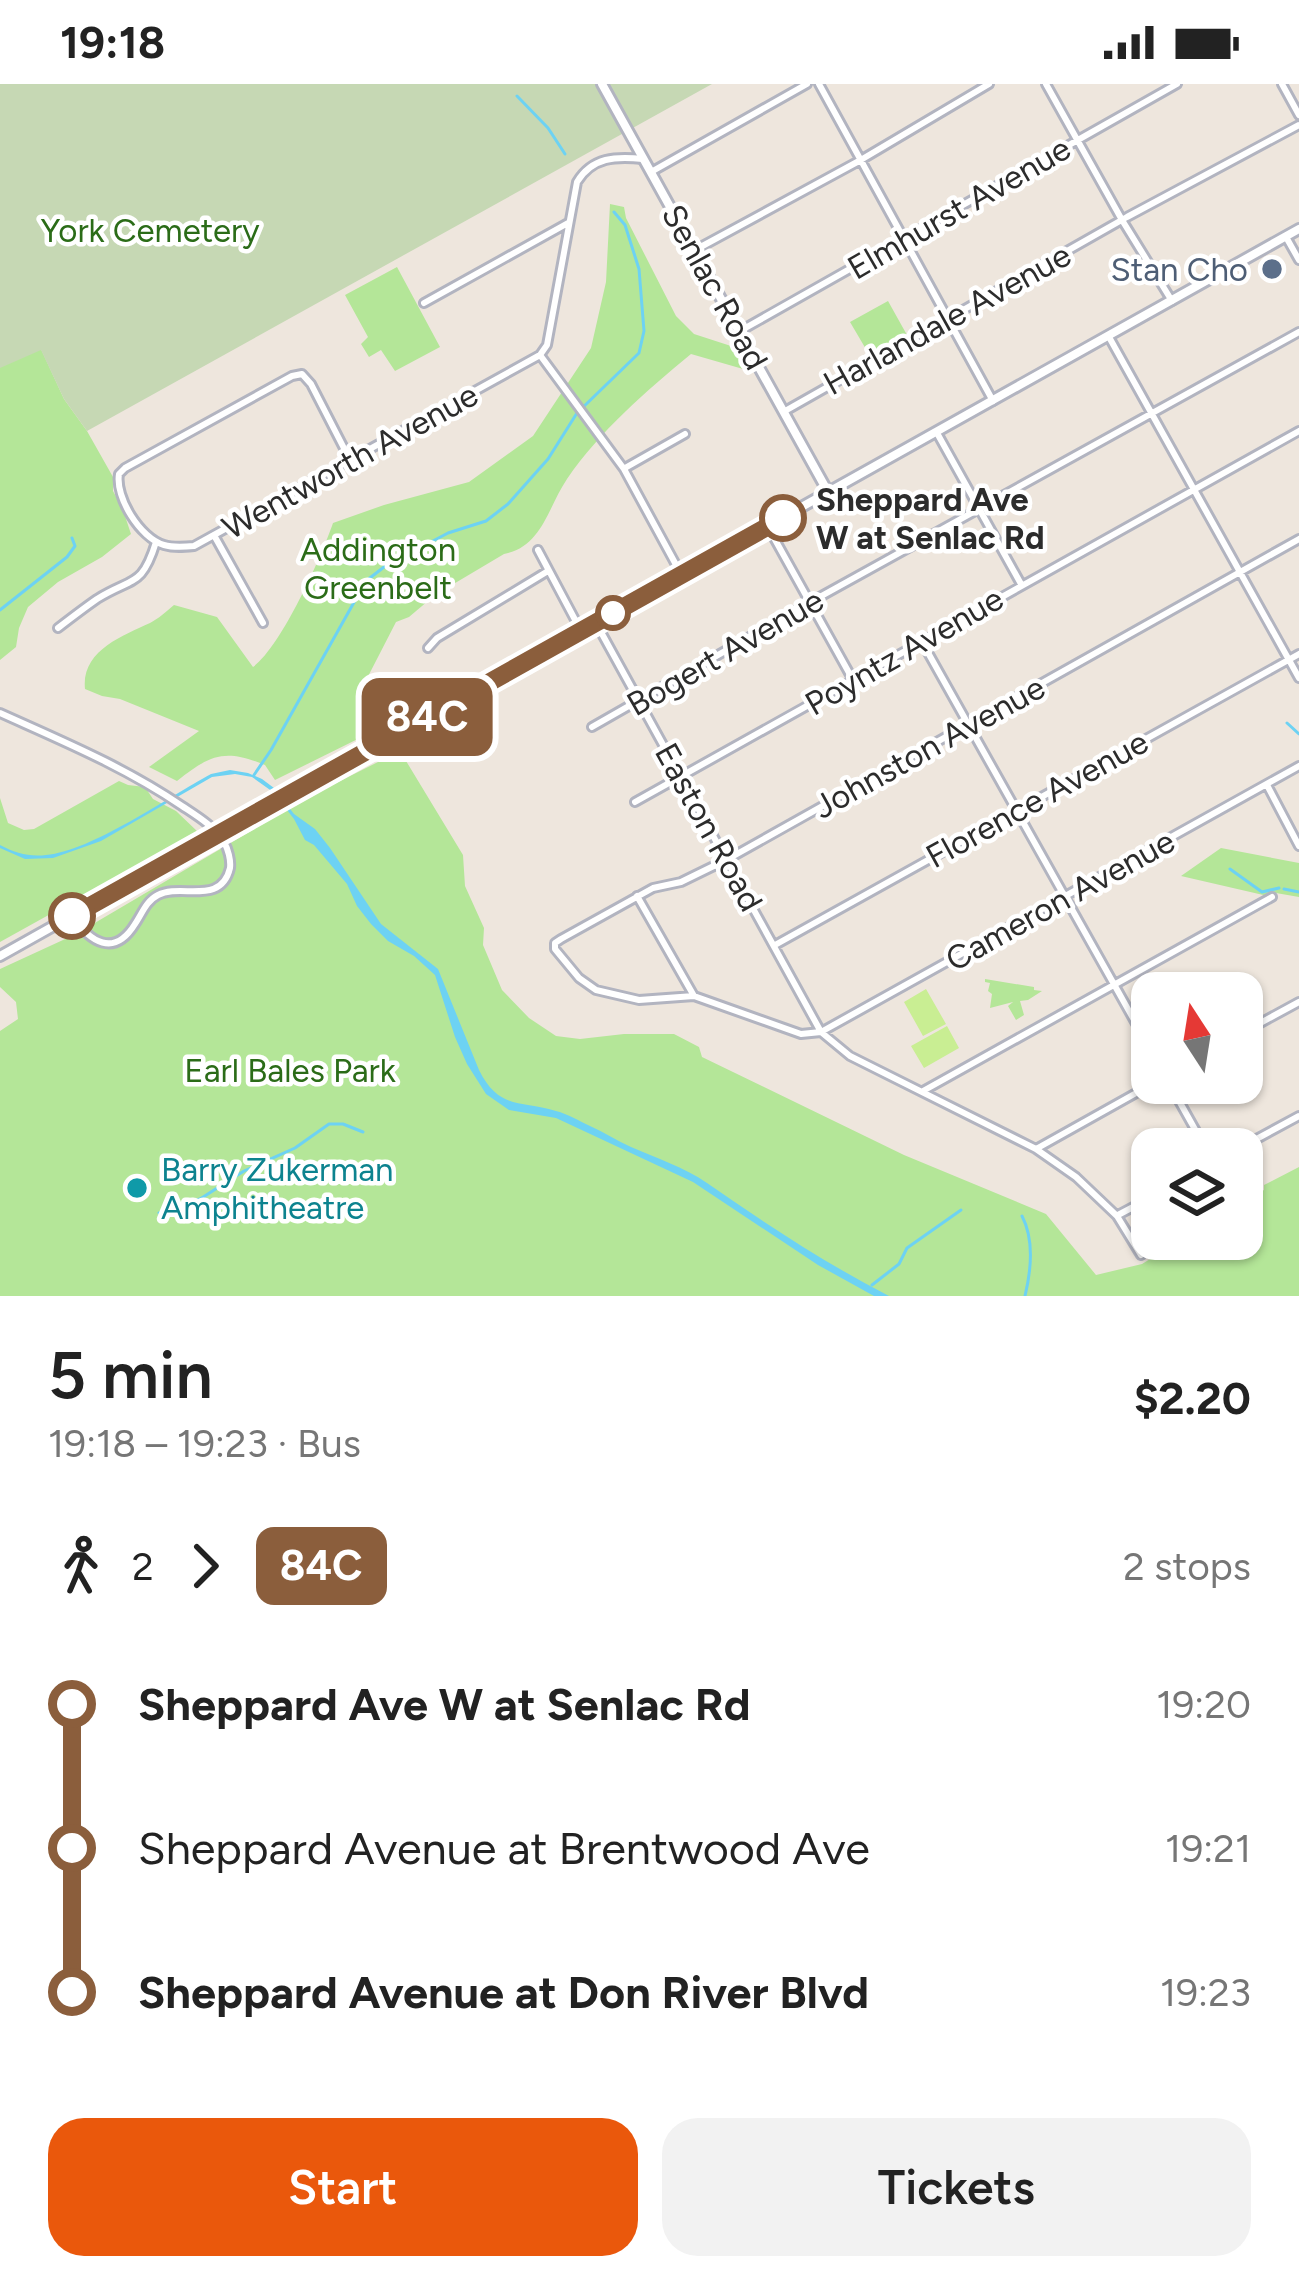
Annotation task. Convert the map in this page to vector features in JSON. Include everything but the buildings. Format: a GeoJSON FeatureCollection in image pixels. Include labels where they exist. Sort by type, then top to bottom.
{"type":"FeatureCollection","features":[{"type":"Feature","properties":{"kind":"main road","name":"Senlac Road"},"geometry":{"type":"LineString","coordinates":[[602,84],[828,491]]}},
{"type":"Feature","properties":{"kind":"main road"},"geometry":{"type":"LineString","coordinates":[[0,956],[1299,230]]}},
{"type":"Feature","properties":{"kind":"street"},"geometry":{"type":"LineString","coordinates":[[651,172],[807,84]]}},
{"type":"Feature","properties":{"kind":"street"},"geometry":{"type":"LineString","coordinates":[[819,84],[993,401]]}},
{"type":"Feature","properties":{"kind":"street"},"geometry":{"type":"LineString","coordinates":[[694,251],[989,84]]}},
{"type":"Feature","properties":{"kind":"street"},"geometry":{"type":"LineString","coordinates":[[1046,84],[1172,301]]}},
{"type":"Feature","properties":{"kind":"street","name":"Elmhurst Avenue"},"geometry":{"type":"LineString","coordinates":[[740,332],[1177,84]]}},
{"type":"Feature","properties":{"kind":"street"},"geometry":{"type":"LineString","coordinates":[[1282,84],[1299,115]]}},
{"type":"Feature","properties":{"kind":"street","name":"Harlandale Avenue"},"geometry":{"type":"LineString","coordinates":[[784,411],[1299,125]]}},
{"type":"Feature","properties":{"kind":"street"},"geometry":{"type":"LineString","coordinates":[[643,159],[597,161],[577,182],[547,345],[540,356],[624,469],[681,574]]}},
{"type":"Feature","properties":{"kind":"street"},"geometry":{"type":"LineString","coordinates":[[424,303],[568,224]]}},
{"type":"Feature","properties":{"kind":"street"},"geometry":{"type":"LineString","coordinates":[[1286,237],[1299,260]]}},
{"type":"Feature","properties":{"kind":"street","name":"Bogert Avenue"},"geometry":{"type":"LineString","coordinates":[[592,727],[1299,332]]}},
{"type":"Feature","properties":{"kind":"street"},"geometry":{"type":"LineString","coordinates":[[1109,337],[1299,678]]}},
{"type":"Feature","properties":{"kind":"street","name":"Wentworth Avenue"},"geometry":{"type":"LineString","coordinates":[[156,542],[177,548],[215,537],[540,356]]}},
{"type":"Feature","properties":{"kind":"street"},"geometry":{"type":"LineString","coordinates":[[58,628],[98,599],[135,582],[148,566],[156,542],[139,526],[118,488],[125,468],[302,374],[350,460]]}},
{"type":"Feature","properties":{"kind":"street","name":"Poyntz Avenue"},"geometry":{"type":"LineString","coordinates":[[635,802],[1299,430]]}},
{"type":"Feature","properties":{"kind":"street"},"geometry":{"type":"LineString","coordinates":[[937,433],[1021,584]]}},
{"type":"Feature","properties":{"kind":"street"},"geometry":{"type":"LineString","coordinates":[[624,469],[685,434]]}},
{"type":"Feature","properties":{"kind":"street"},"geometry":{"type":"LineString","coordinates":[[768,527],[853,680]]}},
{"type":"Feature","properties":{"kind":"street"},"geometry":{"type":"LineString","coordinates":[[215,537],[262,623]]}},
{"type":"Feature","properties":{"kind":"street","name":"Johnston Avenue"},"geometry":{"type":"LineString","coordinates":[[694,996],[639,1000],[596,990],[579,978],[555,950],[555,943],[653,888],[728,859],[1299,538]]}},
{"type":"Feature","properties":{"kind":"street"},"geometry":{"type":"LineString","coordinates":[[538,550],[581,631]]}},
{"type":"Feature","properties":{"kind":"street"},"geometry":{"type":"LineString","coordinates":[[428,648],[548,571]]}},
{"type":"Feature","properties":{"kind":"street","name":"Easton Road"},"geometry":{"type":"LineString","coordinates":[[596,623],[820,1032]]}},
{"type":"Feature","properties":{"kind":"street"},"geometry":{"type":"LineString","coordinates":[[922,641],[1131,1014]]}},
{"type":"Feature","properties":{"kind":"street","name":"Florence Avenue"},"geometry":{"type":"LineString","coordinates":[[775,945],[1299,654]]}},
{"type":"Feature","properties":{"kind":"street"},"geometry":{"type":"LineString","coordinates":[[0,713],[158,790],[208,824],[225,843],[230,868],[220,885],[207,892],[159,894],[118,941],[94,941],[72,916]]}},
{"type":"Feature","properties":{"kind":"street","name":"Cameron Avenue"},"geometry":{"type":"LineString","coordinates":[[820,1032],[1299,766]]}},
{"type":"Feature","properties":{"kind":"street"},"geometry":{"type":"LineString","coordinates":[[1266,784],[1299,845]]}},
{"type":"Feature","properties":{"kind":"street"},"geometry":{"type":"LineString","coordinates":[[637,896],[694,996],[801,1034],[820,1032],[850,1056],[1036,1149],[1076,1177],[1117,1216],[1131,1238]]}},
{"type":"Feature","properties":{"kind":"street"},"geometry":{"type":"LineString","coordinates":[[923,1090],[1272,897]]}},
{"type":"Feature","properties":{"kind":"street"},"geometry":{"type":"LineString","coordinates":[[1263,1022],[1299,1002]]}},
{"type":"Feature","properties":{"kind":"street"},"geometry":{"type":"LineString","coordinates":[[1036,1149],[1131,1096]]}},
{"type":"Feature","properties":{"kind":"street"},"geometry":{"type":"LineString","coordinates":[[1263,1135],[1299,1116]]}},
{"type":"Feature","properties":{"kind":"street"},"geometry":{"type":"LineString","coordinates":[[1117,1216],[1131,1208]]}},
{"type":"Feature","properties":{"kind":"green space","name":"York Cemetery"},"geometry":{"type":"Polygon","coordinates":[[[0,84],[712,84],[87,431],[64,399],[41,350],[0,368],[0,84]]]}},
{"type":"Feature","properties":{"kind":"green space","name":"Addington Greenbelt"},"geometry":{"type":"Polygon","coordinates":[[[610,204],[624,207],[676,316],[694,334],[731,346],[750,371],[691,354],[594,444],[567,479],[536,535],[396,622],[360,692],[376,730],[275,780],[265,765],[239,757],[209,760],[177,781],[149,767],[199,731],[85,689],[85,676],[96,655],[174,605],[217,617],[253,667],[287,622],[333,523],[469,482],[533,436],[591,348],[606,282],[610,204]]]}},
{"type":"Feature","properties":{"kind":"green space"},"geometry":{"type":"Polygon","coordinates":[[[397,267],[440,347],[395,371],[381,350],[369,357],[361,344],[368,337],[345,295],[397,267]]]}},
{"type":"Feature","properties":{"kind":"green space"},"geometry":{"type":"Polygon","coordinates":[[[888,301],[907,335],[870,356],[850,322],[888,301]]]}},
{"type":"Feature","properties":{"kind":"green space"},"geometry":{"type":"Polygon","coordinates":[[[41,349],[64,399],[113,477],[113,491],[131,534],[28,607],[16,647],[0,660],[0,364],[41,349]]]}},
{"type":"Feature","properties":{"kind":"green space","name":"Earl Bales Park"},"geometry":{"type":"Polygon","coordinates":[[[400,751],[463,855],[465,886],[484,928],[483,945],[502,990],[529,1018],[556,1036],[580,1039],[674,1034],[699,1047],[702,1057],[904,1155],[1046,1214],[1096,1275],[1149,1260],[1263,1260],[1264,1185],[1299,1167],[1299,1296],[0,1296],[0,1031],[18,1019],[16,1002],[0,987],[0,969],[76,934],[312,795],[400,751]]]}},
{"type":"Feature","properties":{"kind":"green space"},"geometry":{"type":"Polygon","coordinates":[[[119,781],[145,787],[153,799],[176,811],[198,832],[0,942],[0,798],[8,823],[34,829],[119,781]]]}},
{"type":"Feature","properties":{"kind":"green space"},"geometry":{"type":"Polygon","coordinates":[[[1221,848],[1299,863],[1299,897],[1276,893],[1272,897],[1181,876],[1221,848]]]}},
{"type":"Feature","properties":{"kind":"green space"},"geometry":{"type":"Polygon","coordinates":[[[985,979],[1042,991],[1020,1001],[1024,1015],[1016,1020],[1008,1006],[1013,1002],[990,1008],[992,994],[985,979]]]}},
{"type":"Feature","properties":{"kind":"green space"},"geometry":{"type":"Polygon","coordinates":[[[926,989],[946,1024],[923,1036],[904,1002],[926,989]]]}},
{"type":"Feature","properties":{"kind":"green space"},"geometry":{"type":"Polygon","coordinates":[[[947,1026],[959,1048],[924,1068],[911,1046],[947,1026]]]}},
{"type":"Feature","properties":{"kind":"water"},"geometry":{"type":"Polygon","coordinates":[[[248,773],[274,788],[330,848],[381,924],[438,969],[479,1070],[494,1092],[565,1114],[689,1172],[889,1296],[874,1296],[818,1265],[693,1182],[556,1118],[509,1110],[486,1094],[455,1037],[435,975],[371,924],[347,884],[305,840],[273,792],[252,777],[212,777],[101,841],[53,858],[25,859],[0,848],[34,855],[65,851],[107,834],[211,774],[248,773]]]}},
{"type":"Feature","properties":{"kind":"waterway"},"geometry":{"type":"LineString","coordinates":[[517,96],[565,154]]}},
{"type":"Feature","properties":{"kind":"waterway"},"geometry":{"type":"LineString","coordinates":[[254,775],[366,581],[448,533],[486,521],[508,504],[548,459],[577,413],[639,353],[644,331],[639,269],[625,225],[614,212]]}},
{"type":"Feature","properties":{"kind":"waterway"},"geometry":{"type":"LineString","coordinates":[[0,610],[67,557],[75,546],[72,538]]}},
{"type":"Feature","properties":{"kind":"waterway"},"geometry":{"type":"LineString","coordinates":[[1287,723],[1299,734]]}},
{"type":"Feature","properties":{"kind":"waterway"},"geometry":{"type":"LineString","coordinates":[[1230,869],[1262,892],[1279,888]]}},
{"type":"Feature","properties":{"kind":"waterway"},"geometry":{"type":"LineString","coordinates":[[1284,889],[1299,892]]}},
{"type":"Feature","properties":{"kind":"waterway"},"geometry":{"type":"LineString","coordinates":[[159,1213],[200,1199],[244,1171],[295,1148],[329,1124],[363,1132]]}},
{"type":"Feature","properties":{"kind":"waterway"},"geometry":{"type":"LineString","coordinates":[[872,1285],[899,1264],[907,1248],[961,1210]]}},
{"type":"Feature","properties":{"kind":"waterway"},"geometry":{"type":"LineString","coordinates":[[1022,1216],[1030,1255],[1025,1296]]}},
{"type":"Feature","properties":{"kind":"bus line","name":"84C"},"geometry":{"type":"LineString","coordinates":[[72,916],[783,518]]}},
{"type":"Feature","properties":{"kind":"place","name":"Stan Cho"},"geometry":{"type":"Point","coordinates":[1272,269]}},
{"type":"Feature","properties":{"kind":"place","name":"Sheppard Ave W at Senlac Rd"},"geometry":{"type":"Point","coordinates":[783,518]}},
{"type":"Feature","properties":{"kind":"place","name":"Barry Zukerman Amphitheatre"},"geometry":{"type":"Point","coordinates":[137,1188]}}]}
